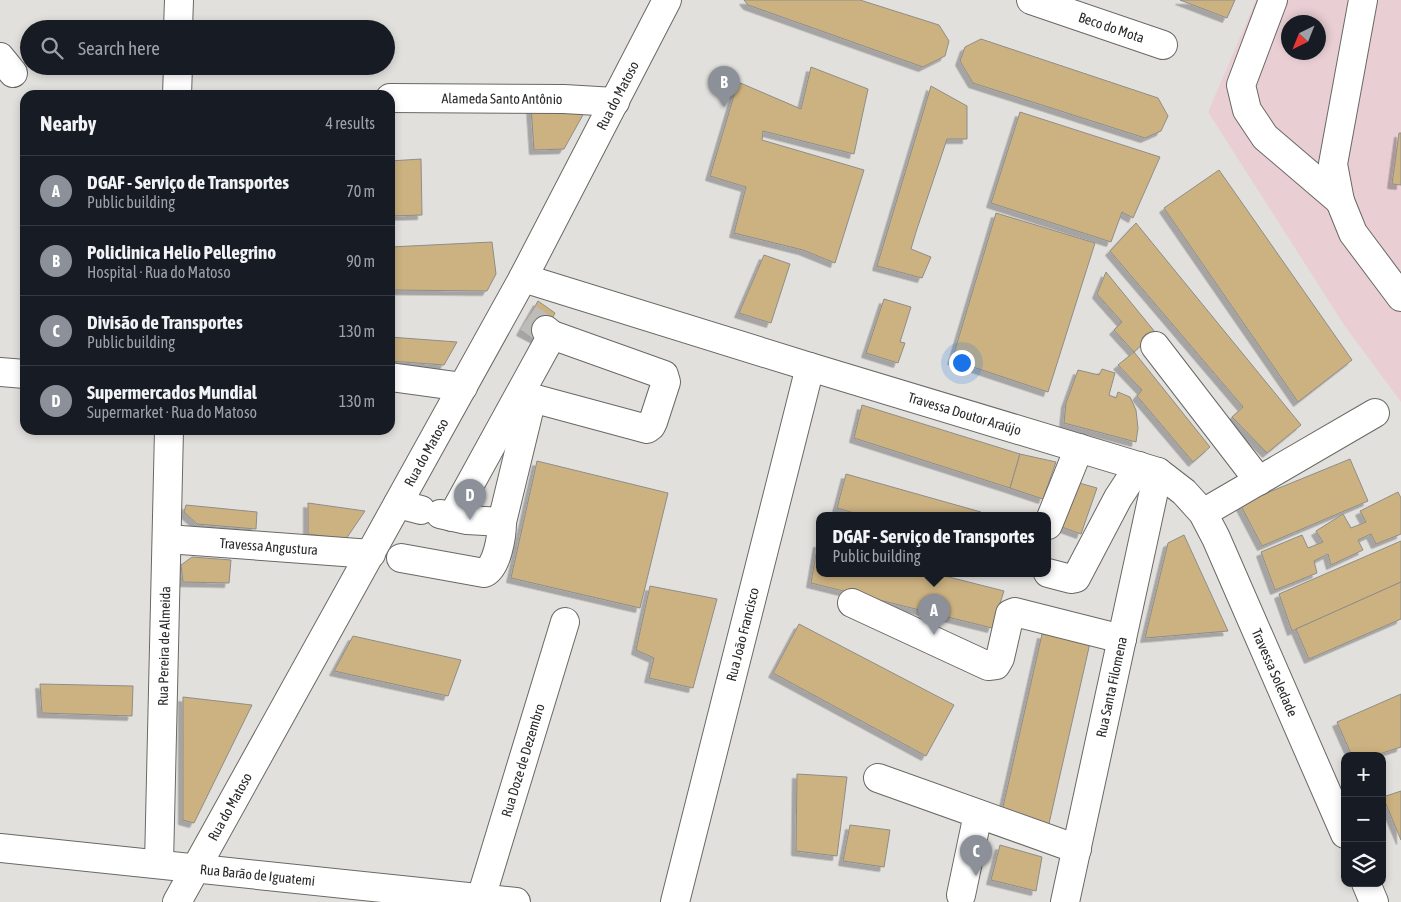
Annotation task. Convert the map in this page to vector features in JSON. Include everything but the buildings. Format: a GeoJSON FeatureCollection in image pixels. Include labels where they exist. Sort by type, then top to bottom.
{"type":"FeatureCollection","features":[{"type":"Feature","properties":{"kind":"street"},"geometry":{"type":"LineString","coordinates":[[178,20],[179,0]]}},
{"type":"Feature","properties":{"kind":"street","name":"Rua do Matoso"},"geometry":{"type":"LineString","coordinates":[[178,902],[371,554],[428,511],[463,388],[534,322],[523,278],[667,0]]}},
{"type":"Feature","properties":{"kind":"street","name":"Beco do Mota"},"geometry":{"type":"LineString","coordinates":[[1031,0],[1163,45]]}},
{"type":"Feature","properties":{"kind":"street"},"geometry":{"type":"LineString","coordinates":[[1273,0],[1241,85],[1247,110],[1265,137],[1340,201]]}},
{"type":"Feature","properties":{"kind":"street"},"geometry":{"type":"LineString","coordinates":[[1363,0],[1333,164],[1340,201],[1353,233],[1401,297]]}},
{"type":"Feature","properties":{"kind":"street"},"geometry":{"type":"LineString","coordinates":[[177,90],[178,75]]}},
{"type":"Feature","properties":{"kind":"street","name":"Alameda Santo Antônio"},"geometry":{"type":"LineString","coordinates":[[395,98],[615,102]]}},
{"type":"Feature","properties":{"kind":"street","name":"Travessa Doutor Araújo"},"geometry":{"type":"LineString","coordinates":[[523,278],[1148,469],[1184,492],[1203,513]]}},
{"type":"Feature","properties":{"kind":"street"},"geometry":{"type":"LineString","coordinates":[[401,558],[484,573],[493,566],[502,530],[526,397],[534,322],[664,375],[666,382],[653,422],[646,429],[526,397]]}},
{"type":"Feature","properties":{"kind":"street"},"geometry":{"type":"LineString","coordinates":[[1156,346],[1259,481]]}},
{"type":"Feature","properties":{"kind":"street","name":"Rua João Francisco"},"geometry":{"type":"LineString","coordinates":[[674,902],[810,367]]}},
{"type":"Feature","properties":{"kind":"street"},"geometry":{"type":"LineString","coordinates":[[0,372],[20,374]]}},
{"type":"Feature","properties":{"kind":"street"},"geometry":{"type":"LineString","coordinates":[[395,378],[463,388]]}},
{"type":"Feature","properties":{"kind":"street"},"geometry":{"type":"LineString","coordinates":[[502,522],[467,520],[428,511],[526,397]]}},
{"type":"Feature","properties":{"kind":"street"},"geometry":{"type":"LineString","coordinates":[[1203,513],[1375,413]]}},
{"type":"Feature","properties":{"kind":"street","name":"Rua Pereira de Almeida"},"geometry":{"type":"LineString","coordinates":[[159,864],[169,435]]}},
{"type":"Feature","properties":{"kind":"street"},"geometry":{"type":"LineString","coordinates":[[1051,518],[1079,448]]}},
{"type":"Feature","properties":{"kind":"street"},"geometry":{"type":"LineString","coordinates":[[1051,574],[1071,579],[1076,578],[1118,498],[1148,469]]}},
{"type":"Feature","properties":{"kind":"street","name":"Rua Santa Filomena"},"geometry":{"type":"LineString","coordinates":[[1065,902],[1122,640],[1148,469]]}},
{"type":"Feature","properties":{"kind":"street","name":"Travessa Soledade"},"geometry":{"type":"LineString","coordinates":[[1203,513],[1216,538],[1341,825]]}},
{"type":"Feature","properties":{"kind":"street","name":"Travessa Angustura"},"geometry":{"type":"LineString","coordinates":[[167,540],[371,554]]}},
{"type":"Feature","properties":{"kind":"street"},"geometry":{"type":"LineString","coordinates":[[852,602],[988,666],[996,664],[1000,658],[1010,614],[1015,612],[1122,640]]}},
{"type":"Feature","properties":{"kind":"street","name":"Rua Doze de Dezembro"},"geometry":{"type":"LineString","coordinates":[[481,898],[565,622]]}},
{"type":"Feature","properties":{"kind":"street"},"geometry":{"type":"LineString","coordinates":[[878,778],[1076,849]]}},
{"type":"Feature","properties":{"kind":"street"},"geometry":{"type":"LineString","coordinates":[[961,894],[978,814]]}},
{"type":"Feature","properties":{"kind":"street","name":"Rua Barão de Iguatemi"},"geometry":{"type":"LineString","coordinates":[[0,848],[197,868],[451,898],[481,898],[516,902]]}},
{"type":"Feature","properties":{"kind":"street"},"geometry":{"type":"LineString","coordinates":[[1368,887],[1374,902]]}},
{"type":"Feature","properties":{"kind":"shaded area"},"geometry":{"type":"Polygon","coordinates":[[[1256,0],[1401,0],[1401,402],[1344,325],[1208,112],[1256,0]]]}},
{"type":"Feature","properties":{"kind":"tunnel"},"geometry":{"type":"LineString","coordinates":[[528,318],[546,330]]}},
{"type":"Feature","properties":{"kind":"place","name":"Policlinica Helio Pellegrino"},"geometry":{"type":"Point","coordinates":[724,107]}},
{"type":"Feature","properties":{"kind":"place","name":"Supermercados Mundial"},"geometry":{"type":"Point","coordinates":[470,520]}},
{"type":"Feature","properties":{"kind":"place","name":"DGAF - Serviço de Transportes"},"geometry":{"type":"Point","coordinates":[934,635]}},
{"type":"Feature","properties":{"kind":"place","name":"Divisão de Transportes"},"geometry":{"type":"Point","coordinates":[976,876]}}]}
